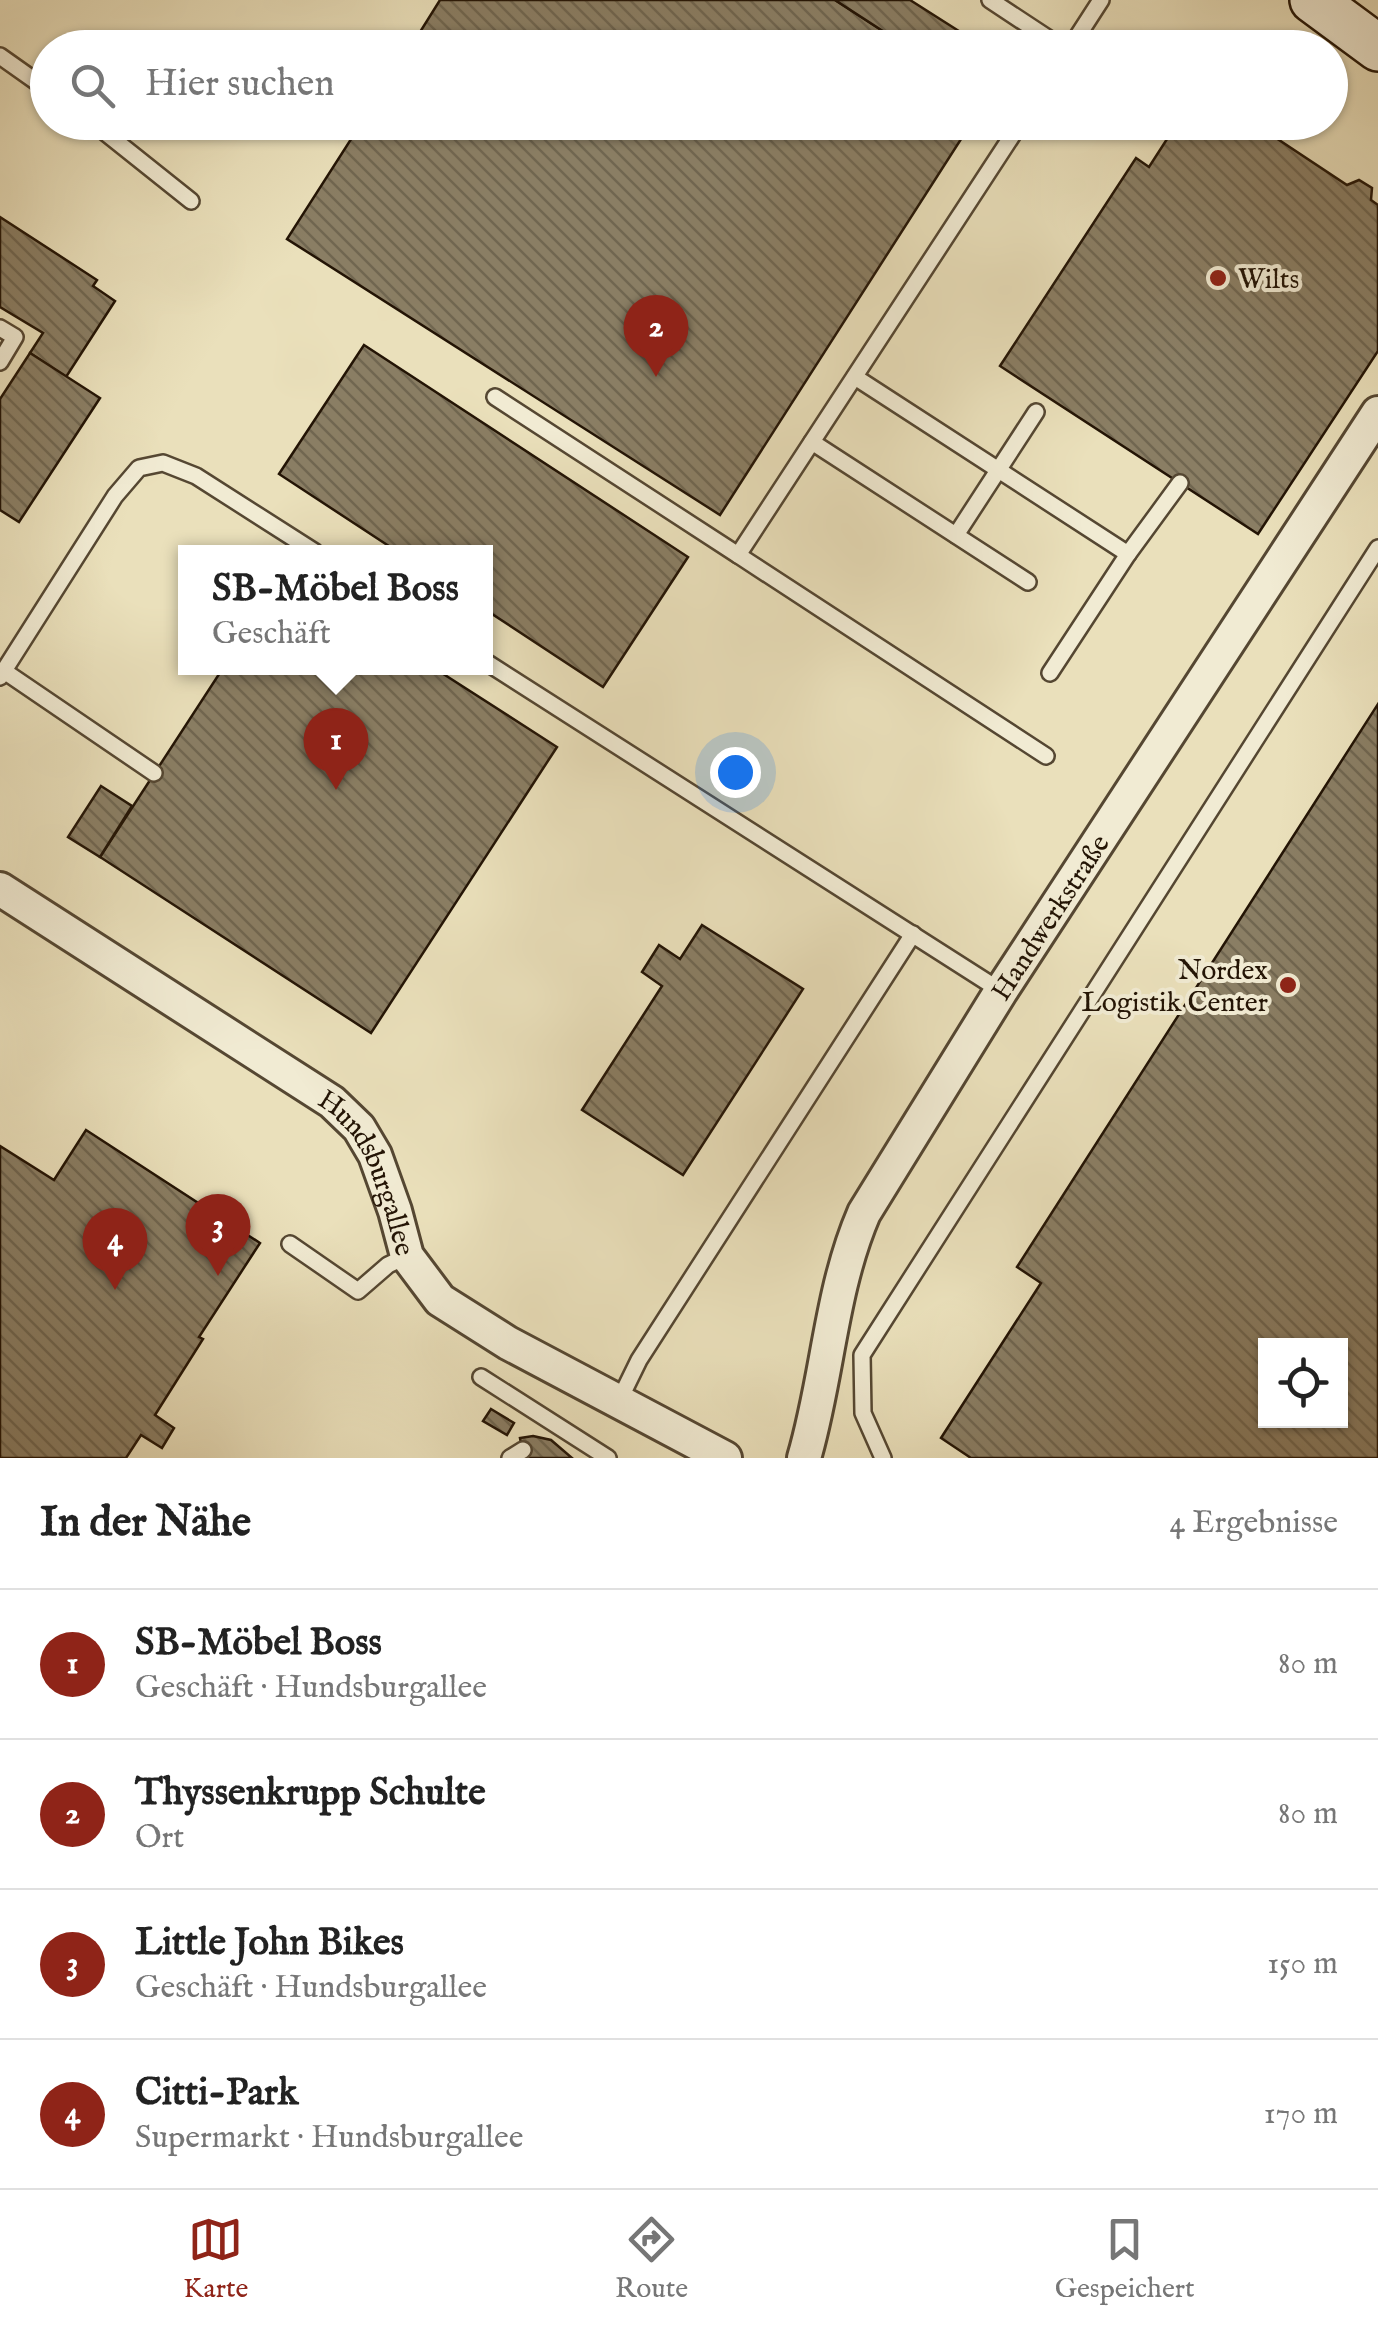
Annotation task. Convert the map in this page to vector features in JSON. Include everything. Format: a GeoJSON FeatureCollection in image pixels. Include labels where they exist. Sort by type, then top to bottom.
{"type":"FeatureCollection","features":[{"type":"Feature","properties":{"kind":"street"},"geometry":{"type":"LineString","coordinates":[[1313,0],[1378,48]]}},
{"type":"Feature","properties":{"kind":"street","name":"Handwerkstraße"},"geometry":{"type":"LineString","coordinates":[[804,1458],[847,1252],[883,1180],[1001,991],[1378,413]]}},
{"type":"Feature","properties":{"kind":"street","name":"Hundsburgallee"},"geometry":{"type":"LineString","coordinates":[[0,889],[332,1102],[358,1128],[375,1155],[396,1211],[407,1256],[440,1300],[508,1343],[725,1458]]}},
{"type":"Feature","properties":{"kind":"lane"},"geometry":{"type":"LineString","coordinates":[[990,0],[1038,30]]}},
{"type":"Feature","properties":{"kind":"lane"},"geometry":{"type":"LineString","coordinates":[[1080,30],[1101,0]]}},
{"type":"Feature","properties":{"kind":"lane"},"geometry":{"type":"LineString","coordinates":[[0,56],[30,77]]}},
{"type":"Feature","properties":{"kind":"lane"},"geometry":{"type":"LineString","coordinates":[[115,140],[192,201]]}},
{"type":"Feature","properties":{"kind":"lane"},"geometry":{"type":"LineString","coordinates":[[738,555],[1009,140]]}},
{"type":"Feature","properties":{"kind":"lane"},"geometry":{"type":"LineString","coordinates":[[0,328],[15,337],[0,362]]}},
{"type":"Feature","properties":{"kind":"lane"},"geometry":{"type":"LineString","coordinates":[[855,377],[1128,554]]}},
{"type":"Feature","properties":{"kind":"lane"},"geometry":{"type":"LineString","coordinates":[[495,397],[1046,756]]}},
{"type":"Feature","properties":{"kind":"lane"},"geometry":{"type":"LineString","coordinates":[[956,535],[1036,412]]}},
{"type":"Feature","properties":{"kind":"lane"},"geometry":{"type":"LineString","coordinates":[[812,442],[1028,582]]}},
{"type":"Feature","properties":{"kind":"lane"},"geometry":{"type":"LineString","coordinates":[[154,774],[2,674],[115,496],[138,468],[163,463],[196,476],[304,545]]}},
{"type":"Feature","properties":{"kind":"lane"},"geometry":{"type":"LineString","coordinates":[[1050,673],[1180,483]]}},
{"type":"Feature","properties":{"kind":"lane"},"geometry":{"type":"LineString","coordinates":[[882,1458],[863,1413],[862,1355],[1378,548]]}},
{"type":"Feature","properties":{"kind":"lane"},"geometry":{"type":"LineString","coordinates":[[493,666],[1001,991]]}},
{"type":"Feature","properties":{"kind":"lane"},"geometry":{"type":"LineString","coordinates":[[618,1402],[639,1360],[913,934]]}},
{"type":"Feature","properties":{"kind":"lane"},"geometry":{"type":"LineString","coordinates":[[290,1244],[358,1291],[388,1265],[407,1256]]}},
{"type":"Feature","properties":{"kind":"lane"},"geometry":{"type":"LineString","coordinates":[[481,1377],[608,1458]]}},
{"type":"Feature","properties":{"kind":"building"},"geometry":{"type":"Polygon","coordinates":[[[440,0],[835,0],[881,30],[421,30],[440,0]]]}},
{"type":"Feature","properties":{"kind":"building"},"geometry":{"type":"Polygon","coordinates":[[[835,0],[910,0],[957,30],[881,30],[835,0]]]}},
{"type":"Feature","properties":{"kind":"building"},"geometry":{"type":"Polygon","coordinates":[[[350,140],[960,140],[720,515],[287,239],[350,140]]]}},
{"type":"Feature","properties":{"kind":"building","name":"Wilts"},"geometry":{"type":"Polygon","coordinates":[[[1166,140],[1279,140],[1347,185],[1359,180],[1372,188],[1371,200],[1378,205],[1378,351],[1258,534],[1000,366],[1136,158],[1149,167],[1166,140]]]}},
{"type":"Feature","properties":{"kind":"building"},"geometry":{"type":"Polygon","coordinates":[[[0,217],[97,280],[93,286],[115,301],[66,377],[30,353],[43,333],[0,307],[0,217]]]}},
{"type":"Feature","properties":{"kind":"building"},"geometry":{"type":"Polygon","coordinates":[[[364,345],[688,557],[603,687],[493,615],[493,545],[387,545],[279,474],[364,345]]]}},
{"type":"Feature","properties":{"kind":"building"},"geometry":{"type":"Polygon","coordinates":[[[30,353],[100,398],[19,522],[0,510],[0,399],[30,353]]]}},
{"type":"Feature","properties":{"kind":"building"},"geometry":{"type":"Polygon","coordinates":[[[218,675],[445,675],[557,747],[371,1033],[100,857],[218,675]]]}},
{"type":"Feature","properties":{"kind":"building","name":"Nordex Logistik Center"},"geometry":{"type":"Polygon","coordinates":[[[1378,704],[1378,1458],[971,1458],[941,1438],[1041,1283],[1017,1267],[1378,704]]]}},
{"type":"Feature","properties":{"kind":"building"},"geometry":{"type":"Polygon","coordinates":[[[101,786],[132,806],[100,857],[68,837],[101,786]]]}},
{"type":"Feature","properties":{"kind":"building"},"geometry":{"type":"Polygon","coordinates":[[[702,925],[803,989],[683,1175],[582,1110],[662,986],[642,972],[659,945],[680,959],[702,925]]]}},
{"type":"Feature","properties":{"kind":"building"},"geometry":{"type":"Polygon","coordinates":[[[86,1130],[260,1243],[199,1337],[203,1339],[155,1415],[174,1428],[162,1448],[141,1435],[126,1458],[0,1458],[0,1146],[54,1180],[86,1130]]]}},
{"type":"Feature","properties":{"kind":"building"},"geometry":{"type":"Polygon","coordinates":[[[491,1409],[514,1423],[507,1435],[483,1421],[491,1409]]]}},
{"type":"Feature","properties":{"kind":"building"},"geometry":{"type":"Polygon","coordinates":[[[520,1438],[551,1440],[572,1458],[524,1458],[520,1438]]]}},
{"type":"Feature","properties":{"kind":"place","name":"Wilts"},"geometry":{"type":"Point","coordinates":[1218,278]}},
{"type":"Feature","properties":{"kind":"place","name":"Thyssenkrupp Schulte"},"geometry":{"type":"Point","coordinates":[656,377]}},
{"type":"Feature","properties":{"kind":"place","name":"SB-Möbel Boss"},"geometry":{"type":"Point","coordinates":[336,790]}},
{"type":"Feature","properties":{"kind":"place","name":"Nordex Logistik Center"},"geometry":{"type":"Point","coordinates":[1288,985]}},
{"type":"Feature","properties":{"kind":"place","name":"Little John Bikes"},"geometry":{"type":"Point","coordinates":[218,1276]}},
{"type":"Feature","properties":{"kind":"place","name":"Citti-Park"},"geometry":{"type":"Point","coordinates":[115,1290]}}]}
